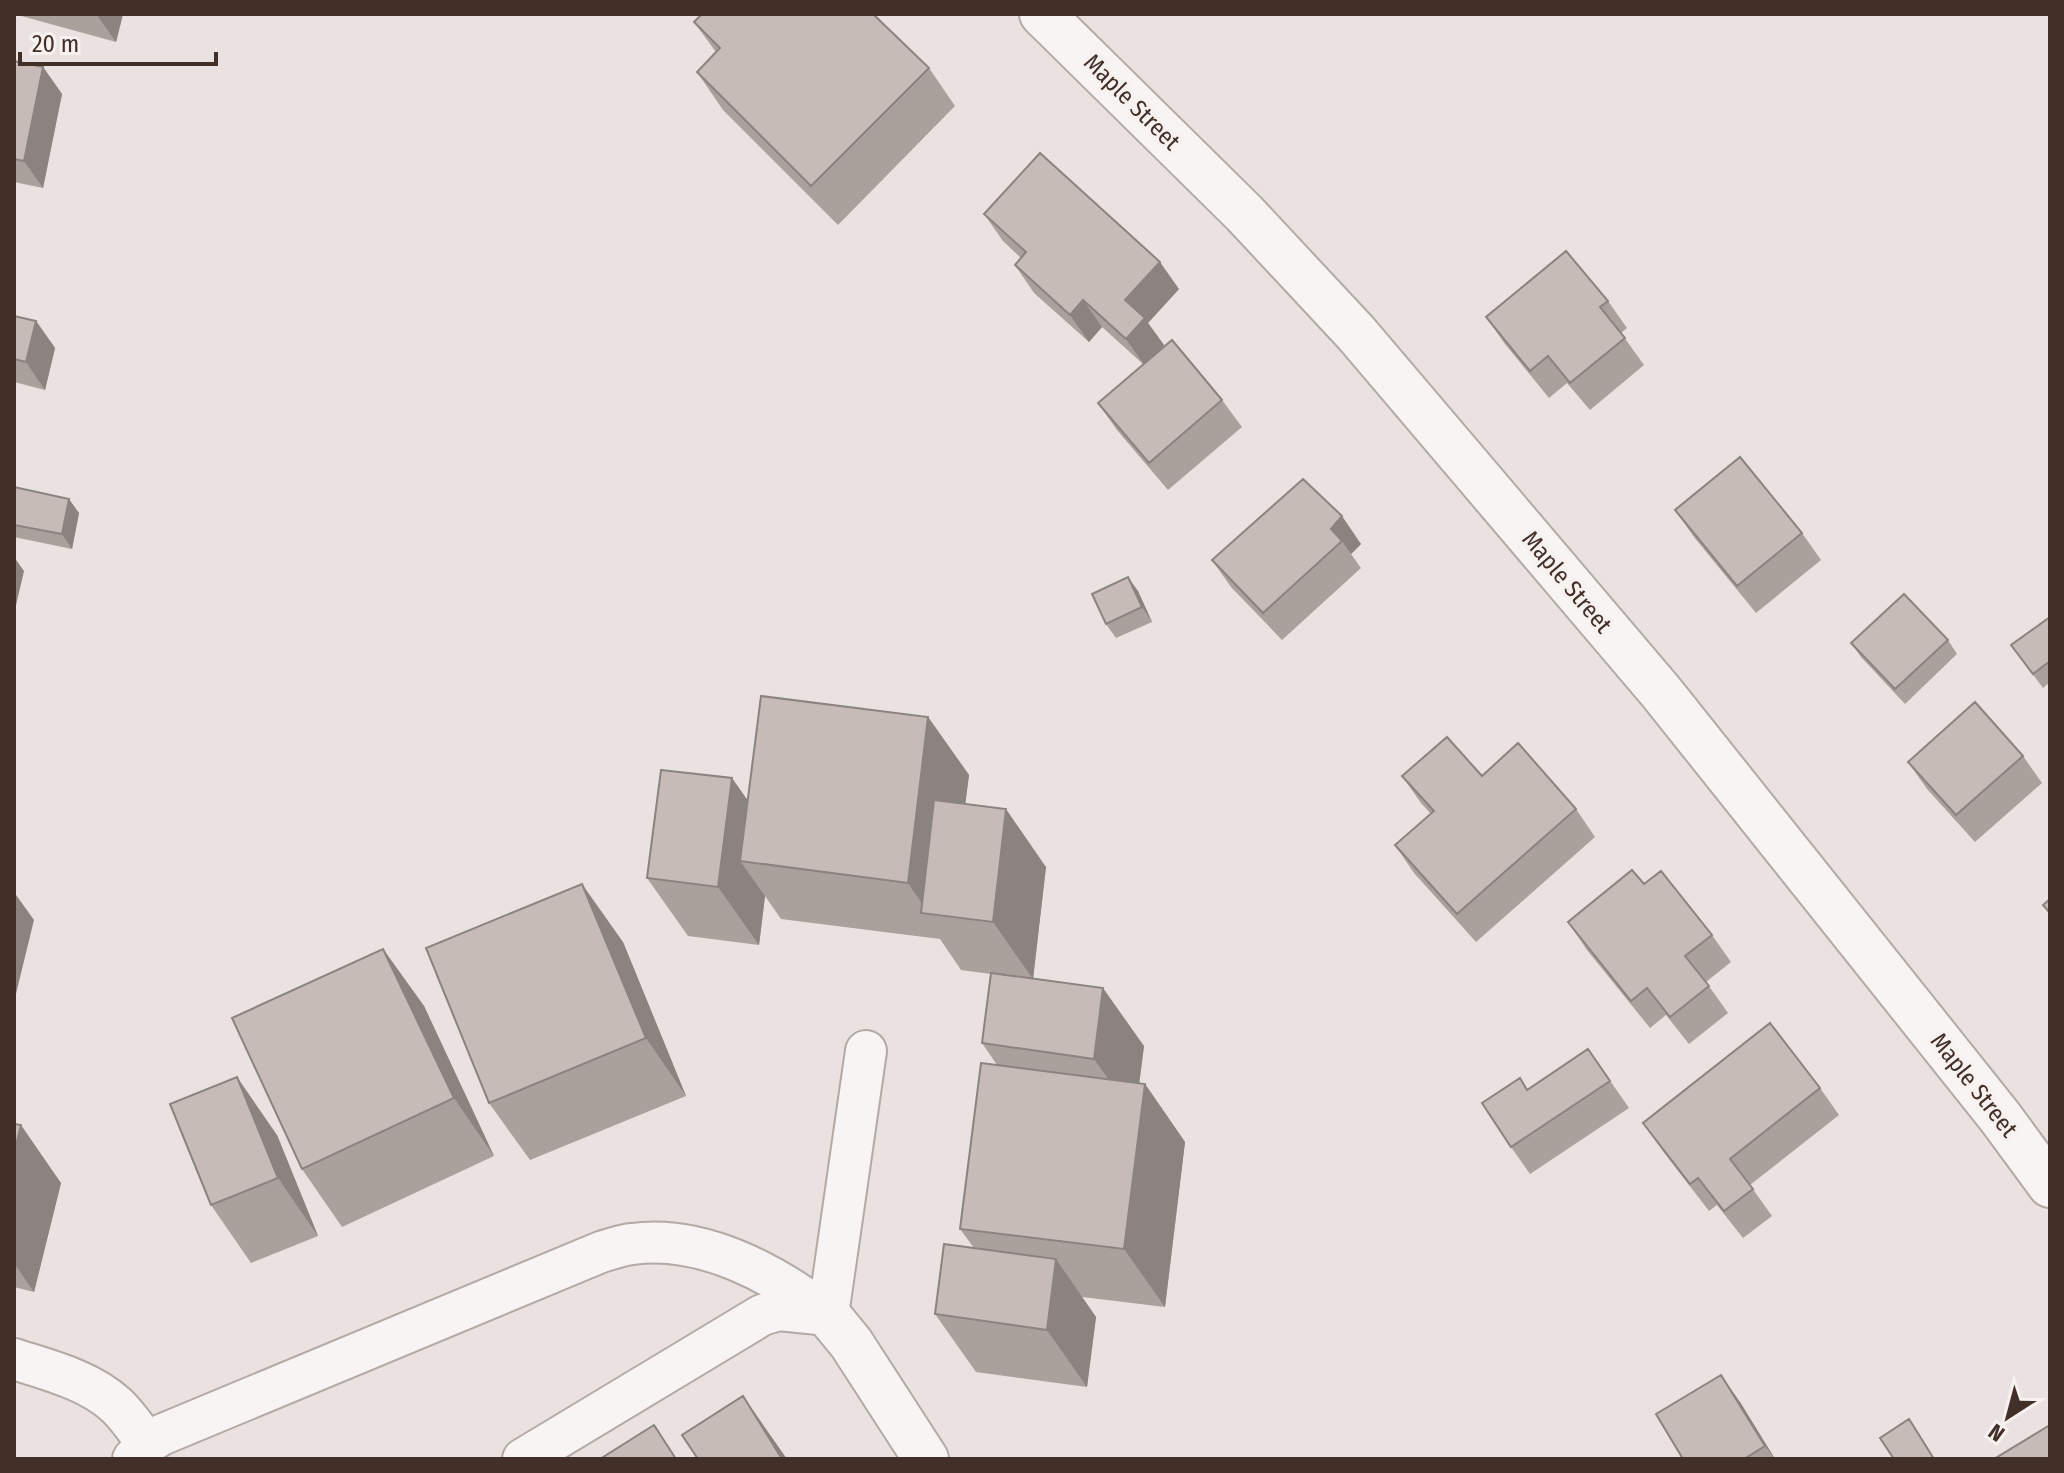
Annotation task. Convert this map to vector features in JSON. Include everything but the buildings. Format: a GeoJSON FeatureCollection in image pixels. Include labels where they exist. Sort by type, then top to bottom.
{"type":"FeatureCollection","features":[{"type":"Feature","properties":{"kind":"street","name":"Maple Street"},"geometry":{"type":"LineString","coordinates":[[1042,14],[1244,213],[1356,333],[1688,726],[2000,1117],[2050,1185]]}},
{"type":"Feature","properties":{"kind":"street"},"geometry":{"type":"LineString","coordinates":[[828,1315],[851,1343],[926,1459]]}},
{"type":"Feature","properties":{"kind":"lane"},"geometry":{"type":"LineString","coordinates":[[828,1315],[866,1051]]}},
{"type":"Feature","properties":{"kind":"lane"},"geometry":{"type":"LineString","coordinates":[[14,1359],[56,1373],[109,1399],[127,1416],[140,1452],[161,1435],[587,1258],[631,1244],[662,1243],[723,1256],[779,1281],[828,1315]]}},
{"type":"Feature","properties":{"kind":"lane"},"geometry":{"type":"LineString","coordinates":[[523,1459],[762,1315],[779,1310],[828,1315]]}}]}
